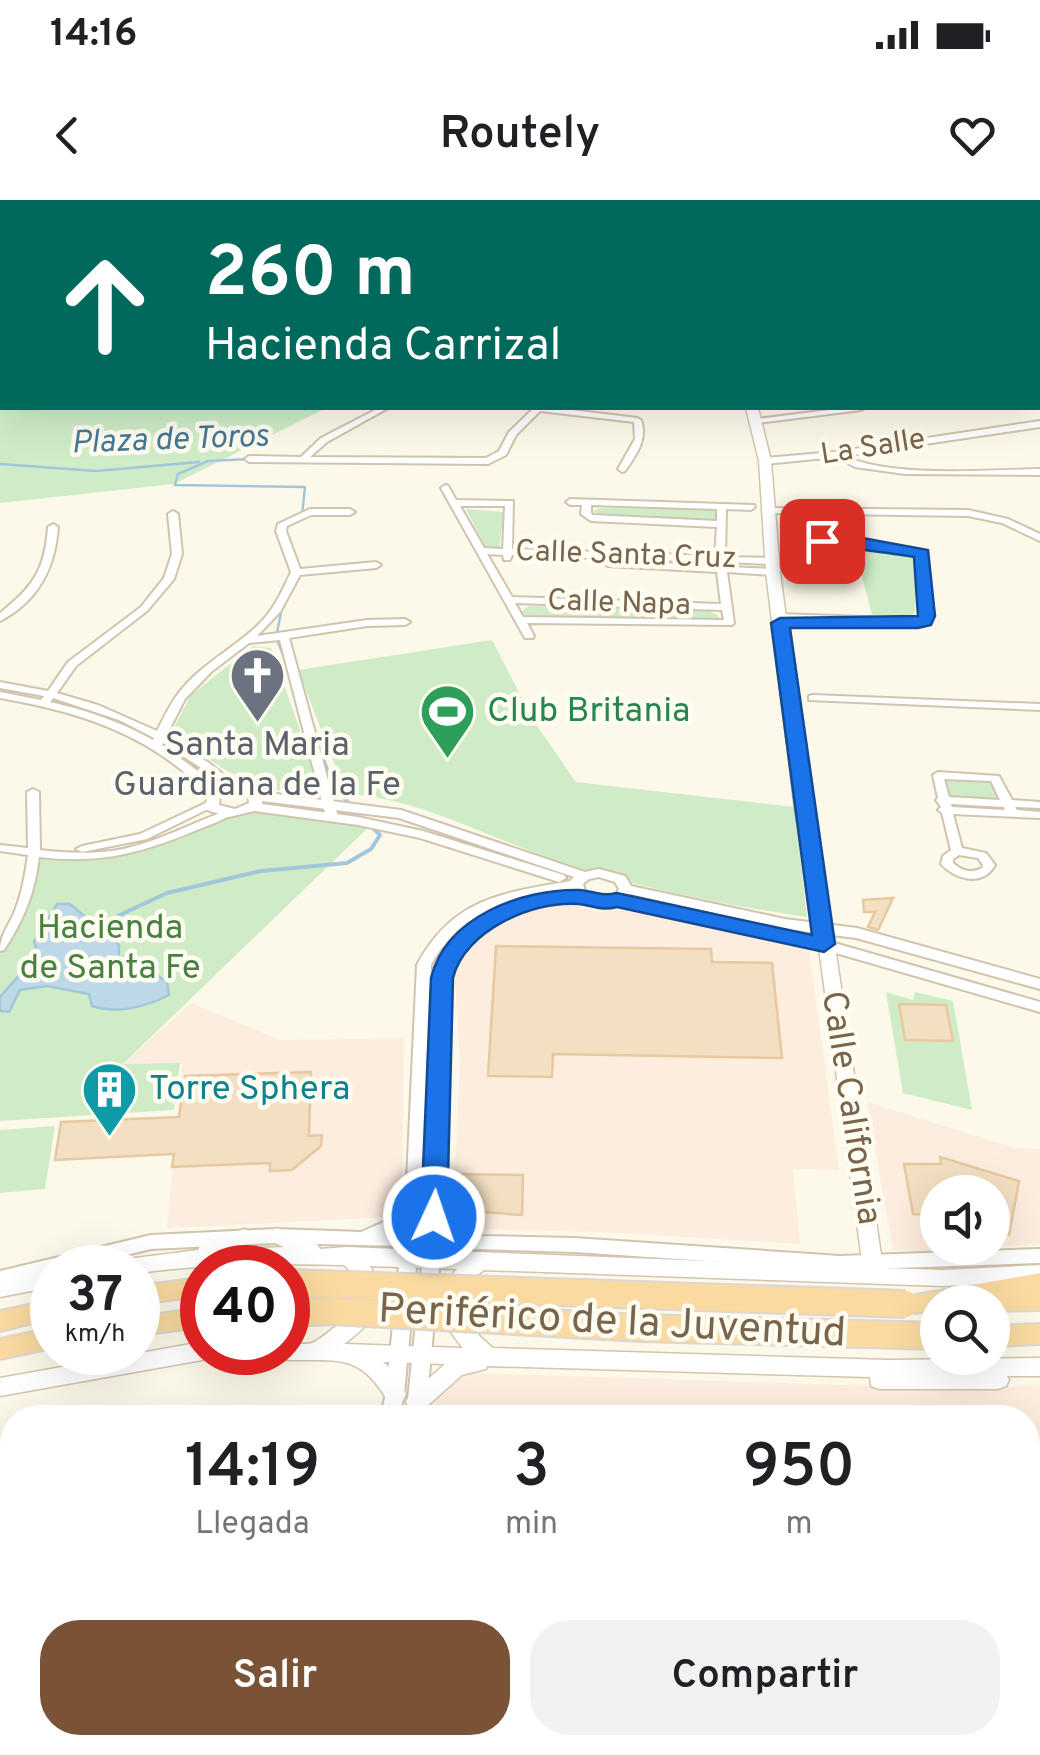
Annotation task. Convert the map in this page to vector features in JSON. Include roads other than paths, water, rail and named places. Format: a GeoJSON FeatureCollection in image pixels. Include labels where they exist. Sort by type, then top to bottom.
{"type":"FeatureCollection","features":[{"type":"Feature","properties":{"kind":"highway","name":"Periférico de la Juventud"},"geometry":{"type":"LineString","coordinates":[[1010,1288],[1040,1282]]}},
{"type":"Feature","properties":{"kind":"highway","name":"Periférico de la Juventud"},"geometry":{"type":"LineString","coordinates":[[310,1283],[920,1304]]}},
{"type":"Feature","properties":{"kind":"highway"},"geometry":{"type":"LineString","coordinates":[[1010,1301],[1040,1301]]}},
{"type":"Feature","properties":{"kind":"highway","name":"Periférico de la Juventud"},"geometry":{"type":"LineString","coordinates":[[310,1313],[920,1336]]}},
{"type":"Feature","properties":{"kind":"highway"},"geometry":{"type":"LineString","coordinates":[[0,1321],[30,1314]]}},
{"type":"Feature","properties":{"kind":"highway"},"geometry":{"type":"LineString","coordinates":[[1010,1335],[1040,1334]]}},
{"type":"Feature","properties":{"kind":"highway"},"geometry":{"type":"LineString","coordinates":[[0,1349],[30,1343]]}},
{"type":"Feature","properties":{"kind":"main road","name":"Calle California"},"geometry":{"type":"LineString","coordinates":[[755,414],[765,461],[773,566],[803,810],[874,1268]]}},
{"type":"Feature","properties":{"kind":"main road"},"geometry":{"type":"LineString","coordinates":[[277,1236],[342,1250],[367,1276],[369,1303],[352,1329],[317,1350]]}},
{"type":"Feature","properties":{"kind":"main road"},"geometry":{"type":"LineString","coordinates":[[224,1245],[244,1237]]}},
{"type":"Feature","properties":{"kind":"main road"},"geometry":{"type":"LineString","coordinates":[[485,1251],[460,1276],[450,1300],[450,1313],[462,1336],[487,1356]]}},
{"type":"Feature","properties":{"kind":"main road"},"geometry":{"type":"LineString","coordinates":[[310,1252],[485,1251],[874,1268],[944,1278],[1040,1273]]}},
{"type":"Feature","properties":{"kind":"main road"},"geometry":{"type":"LineString","coordinates":[[0,1289],[30,1283]]}},
{"type":"Feature","properties":{"kind":"main road"},"geometry":{"type":"LineString","coordinates":[[310,1350],[888,1369],[1040,1366]]}},
{"type":"Feature","properties":{"kind":"main road"},"geometry":{"type":"LineString","coordinates":[[354,1352],[384,1375],[396,1394]]}},
{"type":"Feature","properties":{"kind":"main road"},"geometry":{"type":"LineString","coordinates":[[0,1386],[180,1355]]}},
{"type":"Feature","properties":{"kind":"main road"},"geometry":{"type":"LineString","coordinates":[[421,1405],[456,1368],[518,1357]]}},
{"type":"Feature","properties":{"kind":"main road"},"geometry":{"type":"LineString","coordinates":[[600,1360],[652,1372],[704,1375],[936,1382],[1040,1378]]}},
{"type":"Feature","properties":{"kind":"street"},"geometry":{"type":"LineString","coordinates":[[304,457],[324,440],[380,410]]}},
{"type":"Feature","properties":{"kind":"street"},"geometry":{"type":"LineString","coordinates":[[248,459],[488,460],[503,453],[512,434],[536,410]]}},
{"type":"Feature","properties":{"kind":"street"},"geometry":{"type":"LineString","coordinates":[[555,410],[638,420],[638,442],[622,468]]}},
{"type":"Feature","properties":{"kind":"street"},"geometry":{"type":"LineString","coordinates":[[755,414],[826,410]]}},
{"type":"Feature","properties":{"kind":"street","name":"La Salle"},"geometry":{"type":"LineString","coordinates":[[765,461],[840,457],[916,440],[1040,424]]}},
{"type":"Feature","properties":{"kind":"street"},"geometry":{"type":"LineString","coordinates":[[840,457],[857,466],[880,469],[1040,472]]}},
{"type":"Feature","properties":{"kind":"street"},"geometry":{"type":"LineString","coordinates":[[446,488],[529,636]]}},
{"type":"Feature","properties":{"kind":"street"},"geometry":{"type":"LineString","coordinates":[[570,502],[750,507]]}},
{"type":"Feature","properties":{"kind":"street"},"geometry":{"type":"LineString","coordinates":[[454,504],[510,503],[507,556]]}},
{"type":"Feature","properties":{"kind":"street"},"geometry":{"type":"LineString","coordinates":[[587,503],[586,514],[592,518],[721,524]]}},
{"type":"Feature","properties":{"kind":"street"},"geometry":{"type":"LineString","coordinates":[[521,620],[721,626],[731,621],[720,564],[722,506]]}},
{"type":"Feature","properties":{"kind":"street"},"geometry":{"type":"LineString","coordinates":[[770,511],[968,513],[1005,520],[1038,537]]}},
{"type":"Feature","properties":{"kind":"street"},"geometry":{"type":"LineString","coordinates":[[158,740],[188,687],[275,616],[296,572],[280,531],[282,524],[310,512],[350,512]]}},
{"type":"Feature","properties":{"kind":"street"},"geometry":{"type":"LineString","coordinates":[[48,698],[72,664],[144,609],[169,579],[176,554],[173,514]]}},
{"type":"Feature","properties":{"kind":"street"},"geometry":{"type":"LineString","coordinates":[[0,618],[35,588],[46,573],[51,561],[53,527]]}},
{"type":"Feature","properties":{"kind":"street"},"geometry":{"type":"LineString","coordinates":[[1020,544],[1038,537]]}},
{"type":"Feature","properties":{"kind":"street"},"geometry":{"type":"LineString","coordinates":[[780,620],[925,622],[922,554],[846,540],[822,541]]}},
{"type":"Feature","properties":{"kind":"street","name":"Calle Santa Cruz"},"geometry":{"type":"LineString","coordinates":[[483,555],[773,566]]}},
{"type":"Feature","properties":{"kind":"street"},"geometry":{"type":"LineString","coordinates":[[296,572],[376,565]]}},
{"type":"Feature","properties":{"kind":"street","name":"Calle Napa"},"geometry":{"type":"LineString","coordinates":[[510,600],[727,608]]}},
{"type":"Feature","properties":{"kind":"street"},"geometry":{"type":"LineString","coordinates":[[250,640],[378,622],[405,622]]}},
{"type":"Feature","properties":{"kind":"street"},"geometry":{"type":"LineString","coordinates":[[284,638],[332,812]]}},
{"type":"Feature","properties":{"kind":"street"},"geometry":{"type":"LineString","coordinates":[[0,685],[48,698],[158,740],[232,786],[248,788],[255,802]]}},
{"type":"Feature","properties":{"kind":"street"},"geometry":{"type":"LineString","coordinates":[[0,695],[48,698]]}},
{"type":"Feature","properties":{"kind":"street"},"geometry":{"type":"LineString","coordinates":[[814,698],[1040,706]]}},
{"type":"Feature","properties":{"kind":"street"},"geometry":{"type":"LineString","coordinates":[[158,740],[199,776],[212,799],[228,814]]}},
{"type":"Feature","properties":{"kind":"street"},"geometry":{"type":"LineString","coordinates":[[957,851],[938,775],[988,776],[999,781],[1011,809]]}},
{"type":"Feature","properties":{"kind":"street"},"geometry":{"type":"LineString","coordinates":[[0,848],[68,850],[120,843],[167,827],[232,786]]}},
{"type":"Feature","properties":{"kind":"street"},"geometry":{"type":"LineString","coordinates":[[0,947],[14,929],[28,898],[35,817],[32,792]]}},
{"type":"Feature","properties":{"kind":"street"},"geometry":{"type":"LineString","coordinates":[[0,840],[62,857],[123,852],[255,802],[378,817],[579,885],[602,904],[621,894],[976,966],[1040,984]]}},
{"type":"Feature","properties":{"kind":"street"},"geometry":{"type":"LineString","coordinates":[[943,805],[1011,809],[1040,806]]}},
{"type":"Feature","properties":{"kind":"street"},"geometry":{"type":"LineString","coordinates":[[1011,809],[1040,816]]}},
{"type":"Feature","properties":{"kind":"street"},"geometry":{"type":"LineString","coordinates":[[378,817],[579,885]]}},
{"type":"Feature","properties":{"kind":"street"},"geometry":{"type":"LineString","coordinates":[[527,870],[536,882],[529,892]]}},
{"type":"Feature","properties":{"kind":"street"},"geometry":{"type":"LineString","coordinates":[[417,1405],[436,1193],[441,1006],[446,960],[472,929],[518,906],[579,885],[599,872],[614,876],[621,894]]}},
{"type":"Feature","properties":{"kind":"street"},"geometry":{"type":"LineString","coordinates":[[393,1405],[414,1204],[422,972],[440,939],[482,907],[529,892],[579,885]]}},
{"type":"Feature","properties":{"kind":"street"},"geometry":{"type":"LineString","coordinates":[[824,936],[1040,1007]]}},
{"type":"Feature","properties":{"kind":"street"},"geometry":{"type":"LineString","coordinates":[[974,988],[976,966]]}},
{"type":"Feature","properties":{"kind":"street"},"geometry":{"type":"LineString","coordinates":[[420,1008],[441,1006]]}},
{"type":"Feature","properties":{"kind":"street"},"geometry":{"type":"LineString","coordinates":[[416,1148],[437,1147]]}},
{"type":"Feature","properties":{"kind":"street"},"geometry":{"type":"LineString","coordinates":[[436,1193],[441,1211],[458,1232],[485,1251]]}},
{"type":"Feature","properties":{"kind":"street"},"geometry":{"type":"LineString","coordinates":[[0,1278],[151,1242],[277,1236],[342,1250],[392,1226],[414,1204]]}},
{"type":"Feature","properties":{"kind":"street"},"geometry":{"type":"LineString","coordinates":[[874,1268],[1040,1256]]}},
{"type":"Feature","properties":{"kind":"water"},"geometry":{"type":"Polygon","coordinates":[[[57,904],[70,904],[119,945],[119,957],[131,958],[167,982],[169,995],[141,1006],[111,1009],[92,1006],[89,994],[47,986],[20,990],[9,1012],[0,1011],[0,997],[38,954],[34,942],[57,904]]]}},
{"type":"Feature","properties":{"kind":"waterway","name":"Plaza de Toros"},"geometry":{"type":"LineString","coordinates":[[377,414],[386,410]]}},
{"type":"Feature","properties":{"kind":"waterway","name":"Plaza de Toros"},"geometry":{"type":"LineString","coordinates":[[209,461],[249,459]]}},
{"type":"Feature","properties":{"kind":"waterway"},"geometry":{"type":"LineString","coordinates":[[208,461],[178,474],[175,485],[305,487],[302,515]]}},
{"type":"Feature","properties":{"kind":"waterway","name":"Plaza de Toros"},"geometry":{"type":"LineString","coordinates":[[0,464],[96,471],[199,462]]}},
{"type":"Feature","properties":{"kind":"waterway"},"geometry":{"type":"LineString","coordinates":[[282,608],[276,637],[287,665]]}},
{"type":"Feature","properties":{"kind":"waterway"},"geometry":{"type":"LineString","coordinates":[[318,744],[334,786]]}},
{"type":"Feature","properties":{"kind":"waterway"},"geometry":{"type":"LineString","coordinates":[[333,783],[350,805]]}},
{"type":"Feature","properties":{"kind":"waterway"},"geometry":{"type":"LineString","coordinates":[[94,927],[167,893],[261,871],[347,863],[371,849],[380,835],[371,826]]}},
{"type":"Feature","properties":{"kind":"place","name":"Santa Maria Guardiana de la Fe"},"geometry":{"type":"Point","coordinates":[257,724]}},
{"type":"Feature","properties":{"kind":"place","name":"Club Britania"},"geometry":{"type":"Point","coordinates":[448,761]}},
{"type":"Feature","properties":{"kind":"place","name":"Torre Sphera"},"geometry":{"type":"Point","coordinates":[110,1139]}},
{"type":"Feature","properties":{"kind":"park label","name":"Hacienda de Santa Fe"},"geometry":{"type":"Point","coordinates":[110,949]}}]}
